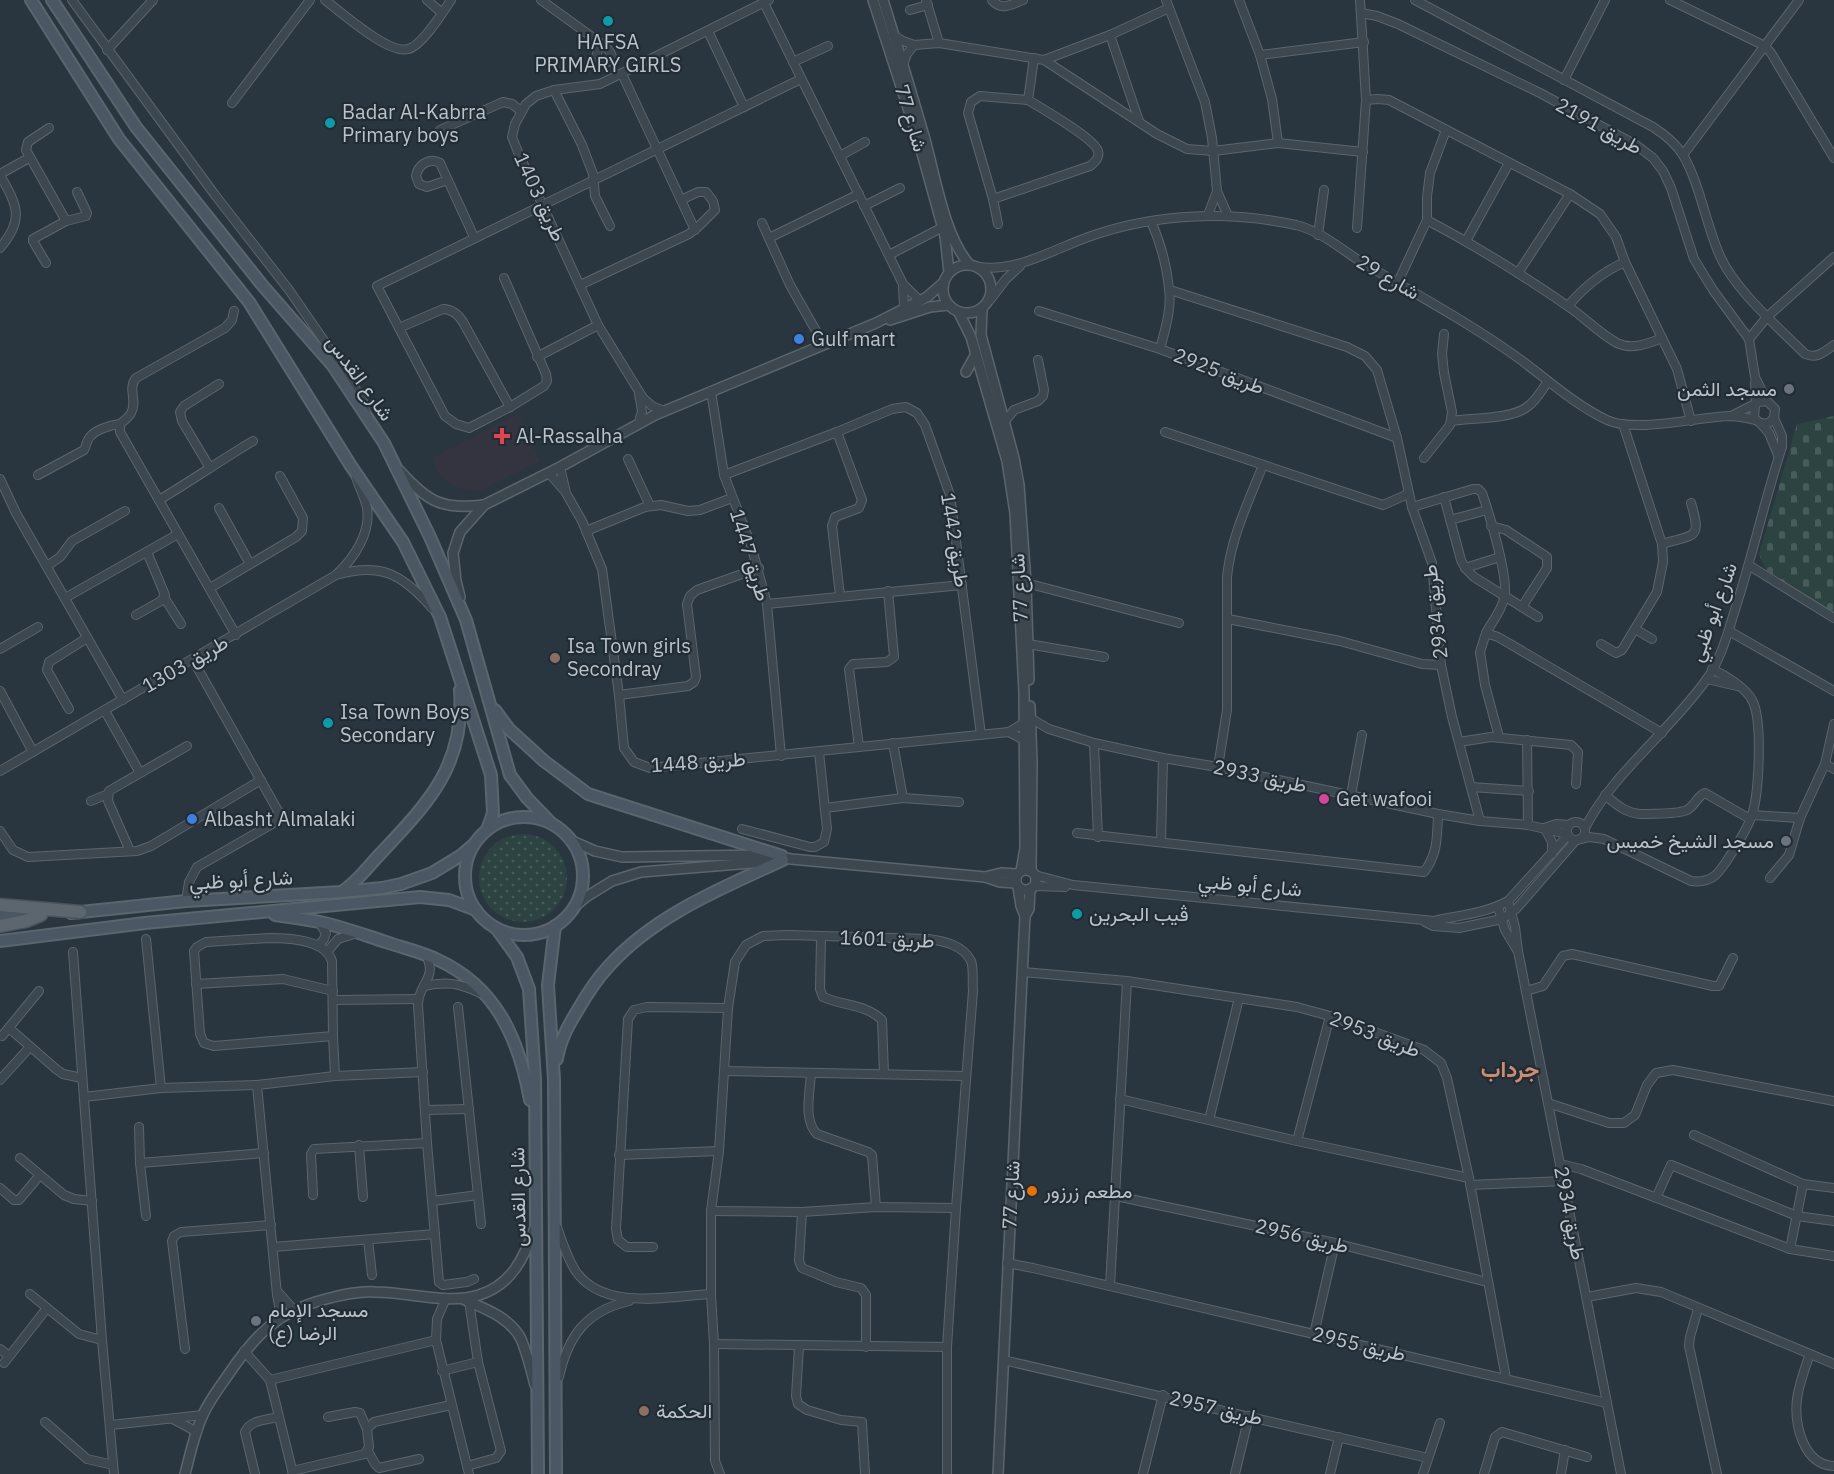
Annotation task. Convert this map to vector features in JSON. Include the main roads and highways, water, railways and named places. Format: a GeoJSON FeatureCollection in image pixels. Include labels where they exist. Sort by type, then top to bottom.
{"type":"FeatureCollection","features":[{"type":"Feature","properties":{"kind":"main road"},"geometry":{"type":"LineString","coordinates":[[31,0],[118,139],[249,302],[351,466],[403,542],[441,617],[491,775],[493,813],[487,830]]}},
{"type":"Feature","properties":{"kind":"main road","name":"شارع القدس"},"geometry":{"type":"LineString","coordinates":[[52,0],[136,127],[263,286],[333,366],[384,443],[430,537],[466,620],[510,776],[552,824]]}},
{"type":"Feature","properties":{"kind":"main road"},"geometry":{"type":"LineString","coordinates":[[341,892],[355,881],[413,819],[441,782],[451,761],[459,727],[460,692],[456,668]]}},
{"type":"Feature","properties":{"kind":"main road"},"geometry":{"type":"LineString","coordinates":[[490,703],[509,729],[526,745],[588,794],[785,858],[659,924],[633,943],[607,967],[567,1028],[559,1048],[554,1080]]}},
{"type":"Feature","properties":{"kind":"main road"},"geometry":{"type":"LineString","coordinates":[[511,818],[532,818],[552,824],[570,840],[579,855],[583,872],[581,890],[575,906],[555,926],[541,933],[526,935],[496,928],[476,910],[469,898],[465,871],[473,845],[487,830],[511,818]]}},
{"type":"Feature","properties":{"kind":"main road","name":"شارع أبو ظبي"},"geometry":{"type":"LineString","coordinates":[[0,916],[41,915],[186,901],[382,888],[417,879],[447,865],[473,845]]}},
{"type":"Feature","properties":{"kind":"main road","name":"شارع أبو ظبي"},"geometry":{"type":"LineString","coordinates":[[0,941],[145,923],[420,897],[449,900],[476,910]]}},
{"type":"Feature","properties":{"kind":"main road"},"geometry":{"type":"LineString","coordinates":[[0,905],[80,912]]}},
{"type":"Feature","properties":{"kind":"main road"},"geometry":{"type":"LineString","coordinates":[[260,913],[318,921],[426,955],[456,970],[485,995],[507,1024],[521,1056],[535,1130]]}},
{"type":"Feature","properties":{"kind":"main road"},"geometry":{"type":"LineString","coordinates":[[0,926],[26,921],[41,915]]}},
{"type":"Feature","properties":{"kind":"main road","name":"شارع القدس"},"geometry":{"type":"LineString","coordinates":[[555,926],[548,986],[554,1080],[556,1474]]}},
{"type":"Feature","properties":{"kind":"main road","name":"شارع القدس"},"geometry":{"type":"LineString","coordinates":[[496,928],[517,957],[529,989],[535,1079],[538,1474]]}},
{"type":"Feature","properties":{"kind":"place","name":"HAFSA PRIMARY GIRLS"},"geometry":{"type":"Point","coordinates":[608,21]}},
{"type":"Feature","properties":{"kind":"place","name":"Badar Al-Kabrra Primary boys"},"geometry":{"type":"Point","coordinates":[330,123]}},
{"type":"Feature","properties":{"kind":"place","name":"Gulf mart"},"geometry":{"type":"Point","coordinates":[799,339]}},
{"type":"Feature","properties":{"kind":"place","name":"مسجد الثمن"},"geometry":{"type":"Point","coordinates":[1789,389]}},
{"type":"Feature","properties":{"kind":"place","name":"Al-Rassalha"},"geometry":{"type":"Point","coordinates":[502,436]}},
{"type":"Feature","properties":{"kind":"place","name":"Isa Town girls Secondray"},"geometry":{"type":"Point","coordinates":[555,658]}},
{"type":"Feature","properties":{"kind":"place","name":"Isa Town Boys Secondary"},"geometry":{"type":"Point","coordinates":[328,723]}},
{"type":"Feature","properties":{"kind":"place","name":"Get wafooi"},"geometry":{"type":"Point","coordinates":[1324,799]}},
{"type":"Feature","properties":{"kind":"place","name":"Albasht Almalaki"},"geometry":{"type":"Point","coordinates":[192,819]}},
{"type":"Feature","properties":{"kind":"place","name":"مسجد الشيخ خميس"},"geometry":{"type":"Point","coordinates":[1786,841]}},
{"type":"Feature","properties":{"kind":"place","name":"ڤيب البحرين"},"geometry":{"type":"Point","coordinates":[1077,914]}},
{"type":"Feature","properties":{"kind":"place","name":"مطعم زرزور"},"geometry":{"type":"Point","coordinates":[1032,1191]}},
{"type":"Feature","properties":{"kind":"place","name":"مسجد الإمام الرضا (ع)"},"geometry":{"type":"Point","coordinates":[256,1321]}},
{"type":"Feature","properties":{"kind":"place","name":"الحكمة"},"geometry":{"type":"Point","coordinates":[644,1411]}},
{"type":"Feature","properties":{"kind":"district","name":"جرداب"},"geometry":{"type":"Point","coordinates":[1510,1069]}}]}
